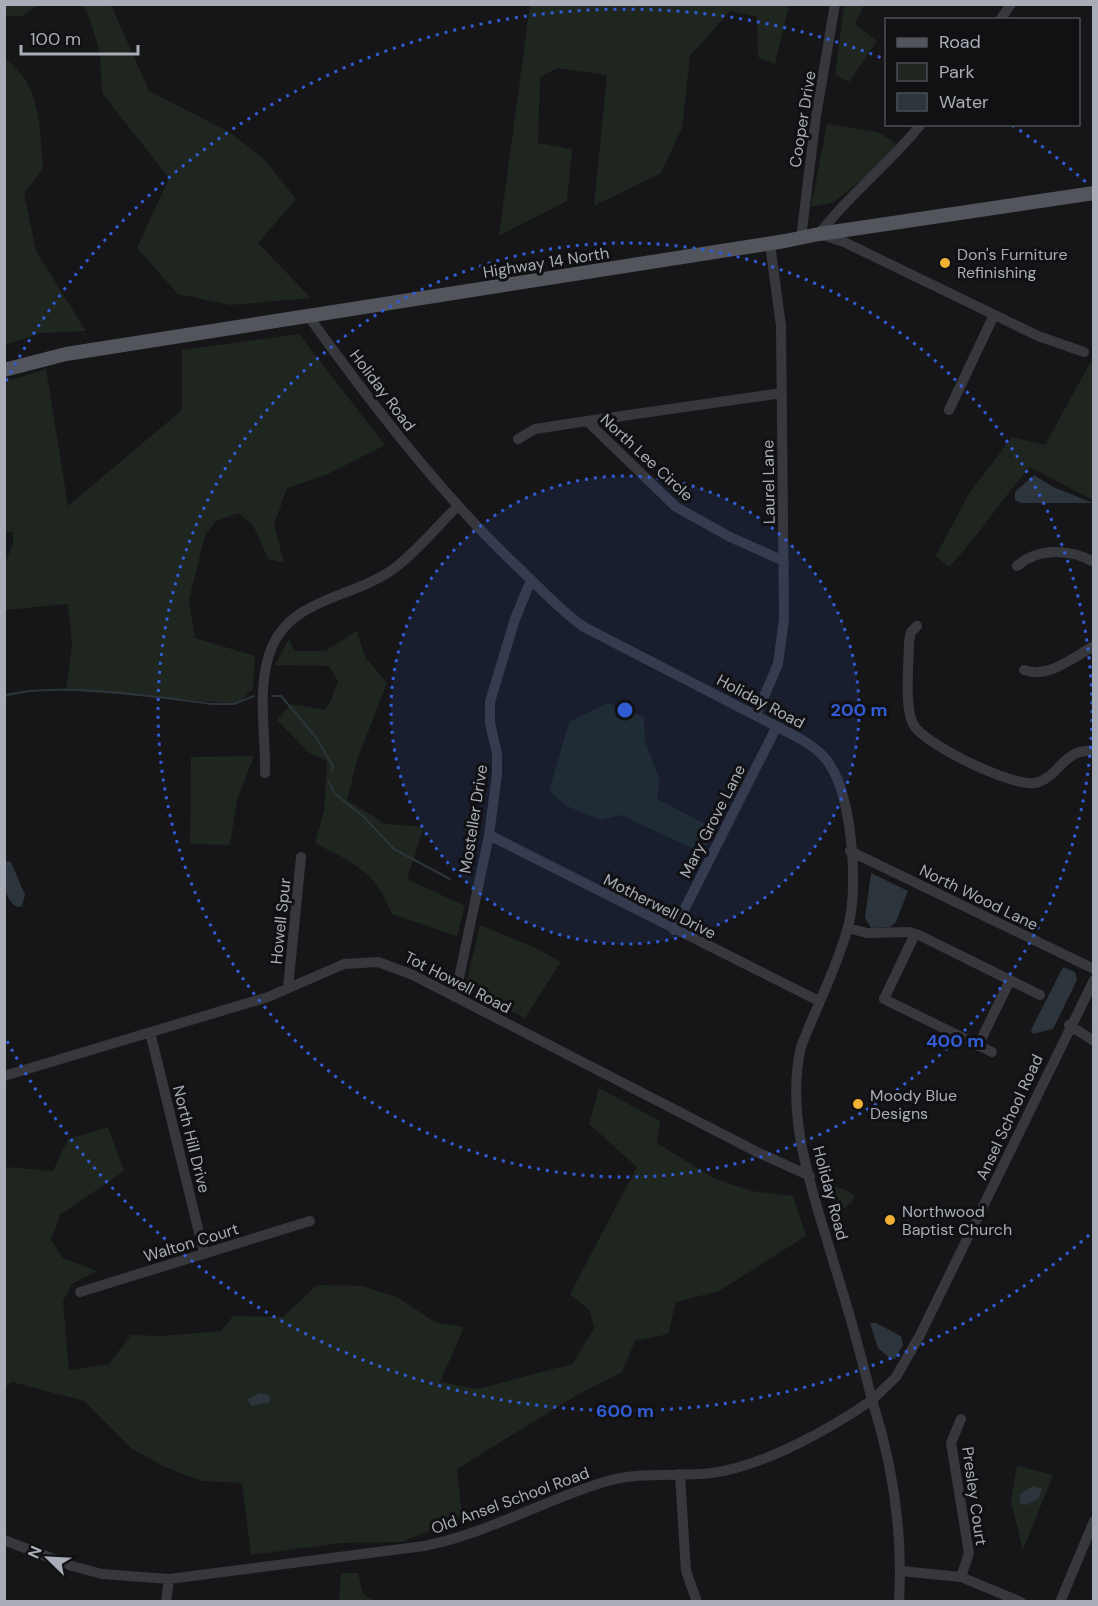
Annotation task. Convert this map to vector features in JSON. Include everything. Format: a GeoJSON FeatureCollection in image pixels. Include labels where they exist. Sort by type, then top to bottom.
{"type":"FeatureCollection","features":[{"type":"Feature","properties":{"kind":"main road","name":"Highway 14 North"},"geometry":{"type":"LineString","coordinates":[[4,370],[66,354],[770,244],[819,234],[1094,193]]}},
{"type":"Feature","properties":{"kind":"street","name":"Cooper Drive"},"geometry":{"type":"LineString","coordinates":[[801,238],[816,116],[835,4]]}},
{"type":"Feature","properties":{"kind":"street"},"geometry":{"type":"LineString","coordinates":[[1001,18],[1011,4]]}},
{"type":"Feature","properties":{"kind":"street"},"geometry":{"type":"LineString","coordinates":[[919,126],[893,158],[832,216],[819,234],[844,242],[1038,336],[1084,352]]}},
{"type":"Feature","properties":{"kind":"street","name":"Laurel Lane"},"geometry":{"type":"LineString","coordinates":[[756,715],[773,680],[782,650],[784,561],[781,326],[770,244]]}},
{"type":"Feature","properties":{"kind":"street"},"geometry":{"type":"LineString","coordinates":[[949,410],[994,315]]}},
{"type":"Feature","properties":{"kind":"street","name":"Holiday Road"},"geometry":{"type":"LineString","coordinates":[[309,317],[408,448],[458,506],[531,580],[584,627],[777,726],[813,747],[831,765],[844,803],[854,890],[848,928],[801,1047],[795,1078],[798,1119],[810,1176],[873,1400]]}},
{"type":"Feature","properties":{"kind":"street","name":"North Lee Circle"},"geometry":{"type":"LineString","coordinates":[[518,439],[535,429],[782,393]]}},
{"type":"Feature","properties":{"kind":"street","name":"North Lee Circle"},"geometry":{"type":"LineString","coordinates":[[586,422],[676,507],[730,537],[784,561]]}},
{"type":"Feature","properties":{"kind":"street"},"geometry":{"type":"LineString","coordinates":[[265,773],[265,674],[275,639],[294,617],[311,606],[360,588],[392,570],[458,506]]}},
{"type":"Feature","properties":{"kind":"street"},"geometry":{"type":"LineString","coordinates":[[1017,566],[1028,558],[1063,552],[1075,553],[1094,562]]}},
{"type":"Feature","properties":{"kind":"street","name":"Mosteller Drive"},"geometry":{"type":"LineString","coordinates":[[455,997],[489,835],[498,763],[490,723],[490,702],[515,619],[531,580]]}},
{"type":"Feature","properties":{"kind":"street"},"geometry":{"type":"LineString","coordinates":[[917,626],[911,632],[909,641],[909,708],[913,724],[923,736],[1006,779],[1026,783],[1043,779],[1071,755],[1094,751]]}},
{"type":"Feature","properties":{"kind":"street"},"geometry":{"type":"LineString","coordinates":[[1023,670],[1035,673],[1047,671],[1094,646]]}},
{"type":"Feature","properties":{"kind":"street","name":"Mary Grove Lane"},"geometry":{"type":"LineString","coordinates":[[674,930],[777,726]]}},
{"type":"Feature","properties":{"kind":"street","name":"Motherwell Drive"},"geometry":{"type":"LineString","coordinates":[[489,835],[819,1001]]}},
{"type":"Feature","properties":{"kind":"street","name":"North Wood Lane"},"geometry":{"type":"LineString","coordinates":[[850,851],[1094,969]]}},
{"type":"Feature","properties":{"kind":"street","name":"Howell Spur"},"geometry":{"type":"LineString","coordinates":[[288,988],[301,857]]}},
{"type":"Feature","properties":{"kind":"street"},"geometry":{"type":"LineString","coordinates":[[848,928],[867,933],[915,934],[1040,995]]}},
{"type":"Feature","properties":{"kind":"street"},"geometry":{"type":"LineString","coordinates":[[915,934],[884,999],[992,1052]]}},
{"type":"Feature","properties":{"kind":"street","name":"Tot Howell Road"},"geometry":{"type":"LineString","coordinates":[[4,1076],[268,997],[330,968],[367,961],[396,967],[759,1153],[810,1176]]}},
{"type":"Feature","properties":{"kind":"street"},"geometry":{"type":"LineString","coordinates":[[978,1046],[1010,980]]}},
{"type":"Feature","properties":{"kind":"street","name":"Ansel School Road"},"geometry":{"type":"LineString","coordinates":[[873,1400],[896,1377],[920,1335],[1069,1025],[1094,980]]}},
{"type":"Feature","properties":{"kind":"street"},"geometry":{"type":"LineString","coordinates":[[1069,1025],[1094,1041]]}},
{"type":"Feature","properties":{"kind":"street","name":"North Hill Drive"},"geometry":{"type":"LineString","coordinates":[[150,1032],[204,1253]]}},
{"type":"Feature","properties":{"kind":"street","name":"Walton Court"},"geometry":{"type":"LineString","coordinates":[[80,1292],[310,1221]]}},
{"type":"Feature","properties":{"kind":"street"},"geometry":{"type":"LineString","coordinates":[[873,1400],[884,1435],[891,1481],[901,1571],[899,1602]]}},
{"type":"Feature","properties":{"kind":"street","name":"Old Ansel School Road"},"geometry":{"type":"LineString","coordinates":[[4,1540],[72,1566],[102,1574],[169,1579],[438,1543],[606,1481],[640,1474],[680,1474],[726,1470],[801,1441],[873,1400]]}},
{"type":"Feature","properties":{"kind":"street","name":"Presley Court"},"geometry":{"type":"LineString","coordinates":[[961,1419],[951,1443],[969,1553],[961,1577]]}},
{"type":"Feature","properties":{"kind":"street"},"geometry":{"type":"LineString","coordinates":[[680,1474],[686,1571],[697,1602]]}},
{"type":"Feature","properties":{"kind":"street"},"geometry":{"type":"LineString","coordinates":[[1060,1602],[1094,1521]]}},
{"type":"Feature","properties":{"kind":"street"},"geometry":{"type":"LineString","coordinates":[[901,1571],[961,1577],[1021,1602]]}},
{"type":"Feature","properties":{"kind":"street"},"geometry":{"type":"LineString","coordinates":[[166,1602],[169,1579]]}},
{"type":"Feature","properties":{"kind":"green space"},"geometry":{"type":"Polygon","coordinates":[[[5,4],[39,5],[22,16],[5,16],[5,4]]]}},
{"type":"Feature","properties":{"kind":"green space"},"geometry":{"type":"Polygon","coordinates":[[[530,4],[789,5],[775,64],[758,57],[757,17],[730,11],[690,56],[682,128],[661,173],[594,206],[607,75],[557,68],[540,77],[538,143],[572,149],[567,201],[499,236],[530,4]]]}},
{"type":"Feature","properties":{"kind":"green space"},"geometry":{"type":"Polygon","coordinates":[[[81,5],[111,5],[149,91],[231,133],[264,159],[296,199],[258,243],[311,298],[230,305],[178,294],[137,248],[169,178],[102,93],[100,53],[88,13],[81,5]]]}},
{"type":"Feature","properties":{"kind":"green space"},"geometry":{"type":"Polygon","coordinates":[[[844,5],[864,5],[855,24],[877,41],[849,82],[835,75],[844,5]]]}},
{"type":"Feature","properties":{"kind":"green space"},"geometry":{"type":"Polygon","coordinates":[[[5,59],[26,81],[32,94],[39,123],[43,168],[24,194],[36,251],[86,331],[41,333],[5,345],[5,59]]]}},
{"type":"Feature","properties":{"kind":"green space"},"geometry":{"type":"Polygon","coordinates":[[[827,124],[878,132],[897,144],[872,171],[834,202],[811,207],[827,124]]]}},
{"type":"Feature","properties":{"kind":"green space"},"geometry":{"type":"Polygon","coordinates":[[[299,334],[385,445],[328,474],[287,488],[274,525],[284,563],[268,559],[253,525],[238,513],[216,521],[205,535],[189,600],[195,638],[255,656],[253,688],[238,704],[66,690],[72,645],[68,604],[5,610],[5,564],[13,543],[13,533],[5,531],[5,382],[46,369],[68,506],[182,410],[182,350],[299,334]]]}},
{"type":"Feature","properties":{"kind":"green space"},"geometry":{"type":"Polygon","coordinates":[[[1090,363],[1094,363],[1093,500],[1030,467],[949,567],[936,556],[968,495],[1012,437],[1045,445],[1090,363]]]}},
{"type":"Feature","properties":{"kind":"green space"},"geometry":{"type":"Polygon","coordinates":[[[357,631],[365,657],[387,683],[357,760],[347,800],[385,824],[424,827],[407,879],[465,906],[457,936],[392,914],[378,887],[362,870],[315,843],[324,811],[327,761],[308,752],[277,720],[291,704],[324,710],[329,705],[338,681],[329,666],[275,665],[289,639],[294,651],[325,651],[357,631]]]}},
{"type":"Feature","properties":{"kind":"green space"},"geometry":{"type":"Polygon","coordinates":[[[608,703],[644,717],[645,741],[660,781],[657,799],[717,830],[700,852],[621,815],[600,820],[567,806],[549,791],[569,722],[608,703]]]}},
{"type":"Feature","properties":{"kind":"green space"},"geometry":{"type":"Polygon","coordinates":[[[254,756],[237,800],[230,845],[190,844],[191,757],[254,756]]]}},
{"type":"Feature","properties":{"kind":"green space"},"geometry":{"type":"Polygon","coordinates":[[[480,925],[534,947],[561,962],[525,1018],[465,988],[480,925]]]}},
{"type":"Feature","properties":{"kind":"green space"},"geometry":{"type":"Polygon","coordinates":[[[599,1088],[660,1121],[657,1143],[715,1179],[752,1191],[793,1196],[806,1236],[719,1291],[676,1302],[668,1334],[635,1341],[622,1372],[577,1395],[457,1469],[462,1517],[402,1542],[342,1543],[251,1555],[242,1483],[202,1481],[165,1467],[131,1448],[84,1401],[12,1382],[5,1387],[5,1167],[53,1171],[68,1139],[108,1127],[124,1171],[60,1215],[51,1240],[63,1258],[97,1271],[72,1284],[63,1301],[69,1370],[109,1364],[131,1335],[161,1336],[221,1331],[233,1316],[283,1317],[317,1285],[363,1286],[397,1297],[435,1322],[464,1327],[440,1382],[478,1389],[572,1364],[594,1329],[590,1311],[570,1294],[637,1167],[589,1124],[599,1088]]]}},
{"type":"Feature","properties":{"kind":"green space"},"geometry":{"type":"Polygon","coordinates":[[[836,1186],[855,1195],[852,1202],[839,1212],[832,1188],[836,1186]]]}},
{"type":"Feature","properties":{"kind":"green space"},"geometry":{"type":"Polygon","coordinates":[[[1017,1466],[1053,1475],[1023,1550],[1011,1501],[1017,1466]]]}},
{"type":"Feature","properties":{"kind":"green space"},"geometry":{"type":"Polygon","coordinates":[[[341,1573],[358,1573],[363,1594],[374,1601],[339,1601],[341,1573]]]}},
{"type":"Feature","properties":{"kind":"water"},"geometry":{"type":"Polygon","coordinates":[[[1034,475],[1053,487],[1093,503],[1021,503],[1015,500],[1015,492],[1034,475]]]}},
{"type":"Feature","properties":{"kind":"water"},"geometry":{"type":"Polygon","coordinates":[[[4,861],[11,862],[25,895],[22,906],[17,907],[12,903],[6,892],[4,861]]]}},
{"type":"Feature","properties":{"kind":"water"},"geometry":{"type":"Polygon","coordinates":[[[871,873],[908,891],[896,922],[890,927],[871,928],[865,918],[871,873]]]}},
{"type":"Feature","properties":{"kind":"water"},"geometry":{"type":"Polygon","coordinates":[[[1063,967],[1075,972],[1077,980],[1053,1029],[1033,1034],[1031,1030],[1063,967]]]}},
{"type":"Feature","properties":{"kind":"water"},"geometry":{"type":"Polygon","coordinates":[[[870,1323],[876,1323],[901,1336],[903,1345],[895,1359],[891,1359],[878,1348],[870,1323]]]}},
{"type":"Feature","properties":{"kind":"water"},"geometry":{"type":"Polygon","coordinates":[[[260,1393],[270,1396],[270,1402],[252,1406],[247,1399],[260,1393]]]}},
{"type":"Feature","properties":{"kind":"water"},"geometry":{"type":"Polygon","coordinates":[[[1033,1486],[1042,1489],[1039,1498],[1027,1505],[1020,1503],[1020,1494],[1033,1486]]]}},
{"type":"Feature","properties":{"kind":"waterway"},"geometry":{"type":"LineString","coordinates":[[4,696],[25,692],[77,690],[135,694],[211,704],[234,704],[254,696]]}},
{"type":"Feature","properties":{"kind":"waterway"},"geometry":{"type":"LineString","coordinates":[[272,696],[281,696],[315,736],[333,766],[332,771]]}},
{"type":"Feature","properties":{"kind":"waterway"},"geometry":{"type":"LineString","coordinates":[[329,782],[334,793],[364,817],[394,849],[450,879]]}},
{"type":"Feature","properties":{"kind":"place","name":"Don's Furniture Refinishing"},"geometry":{"type":"Point","coordinates":[945,263]}},
{"type":"Feature","properties":{"kind":"place","name":"Moody Blue Designs"},"geometry":{"type":"Point","coordinates":[858,1104]}},
{"type":"Feature","properties":{"kind":"place","name":"Northwood Baptist Church"},"geometry":{"type":"Point","coordinates":[890,1220]}}]}
